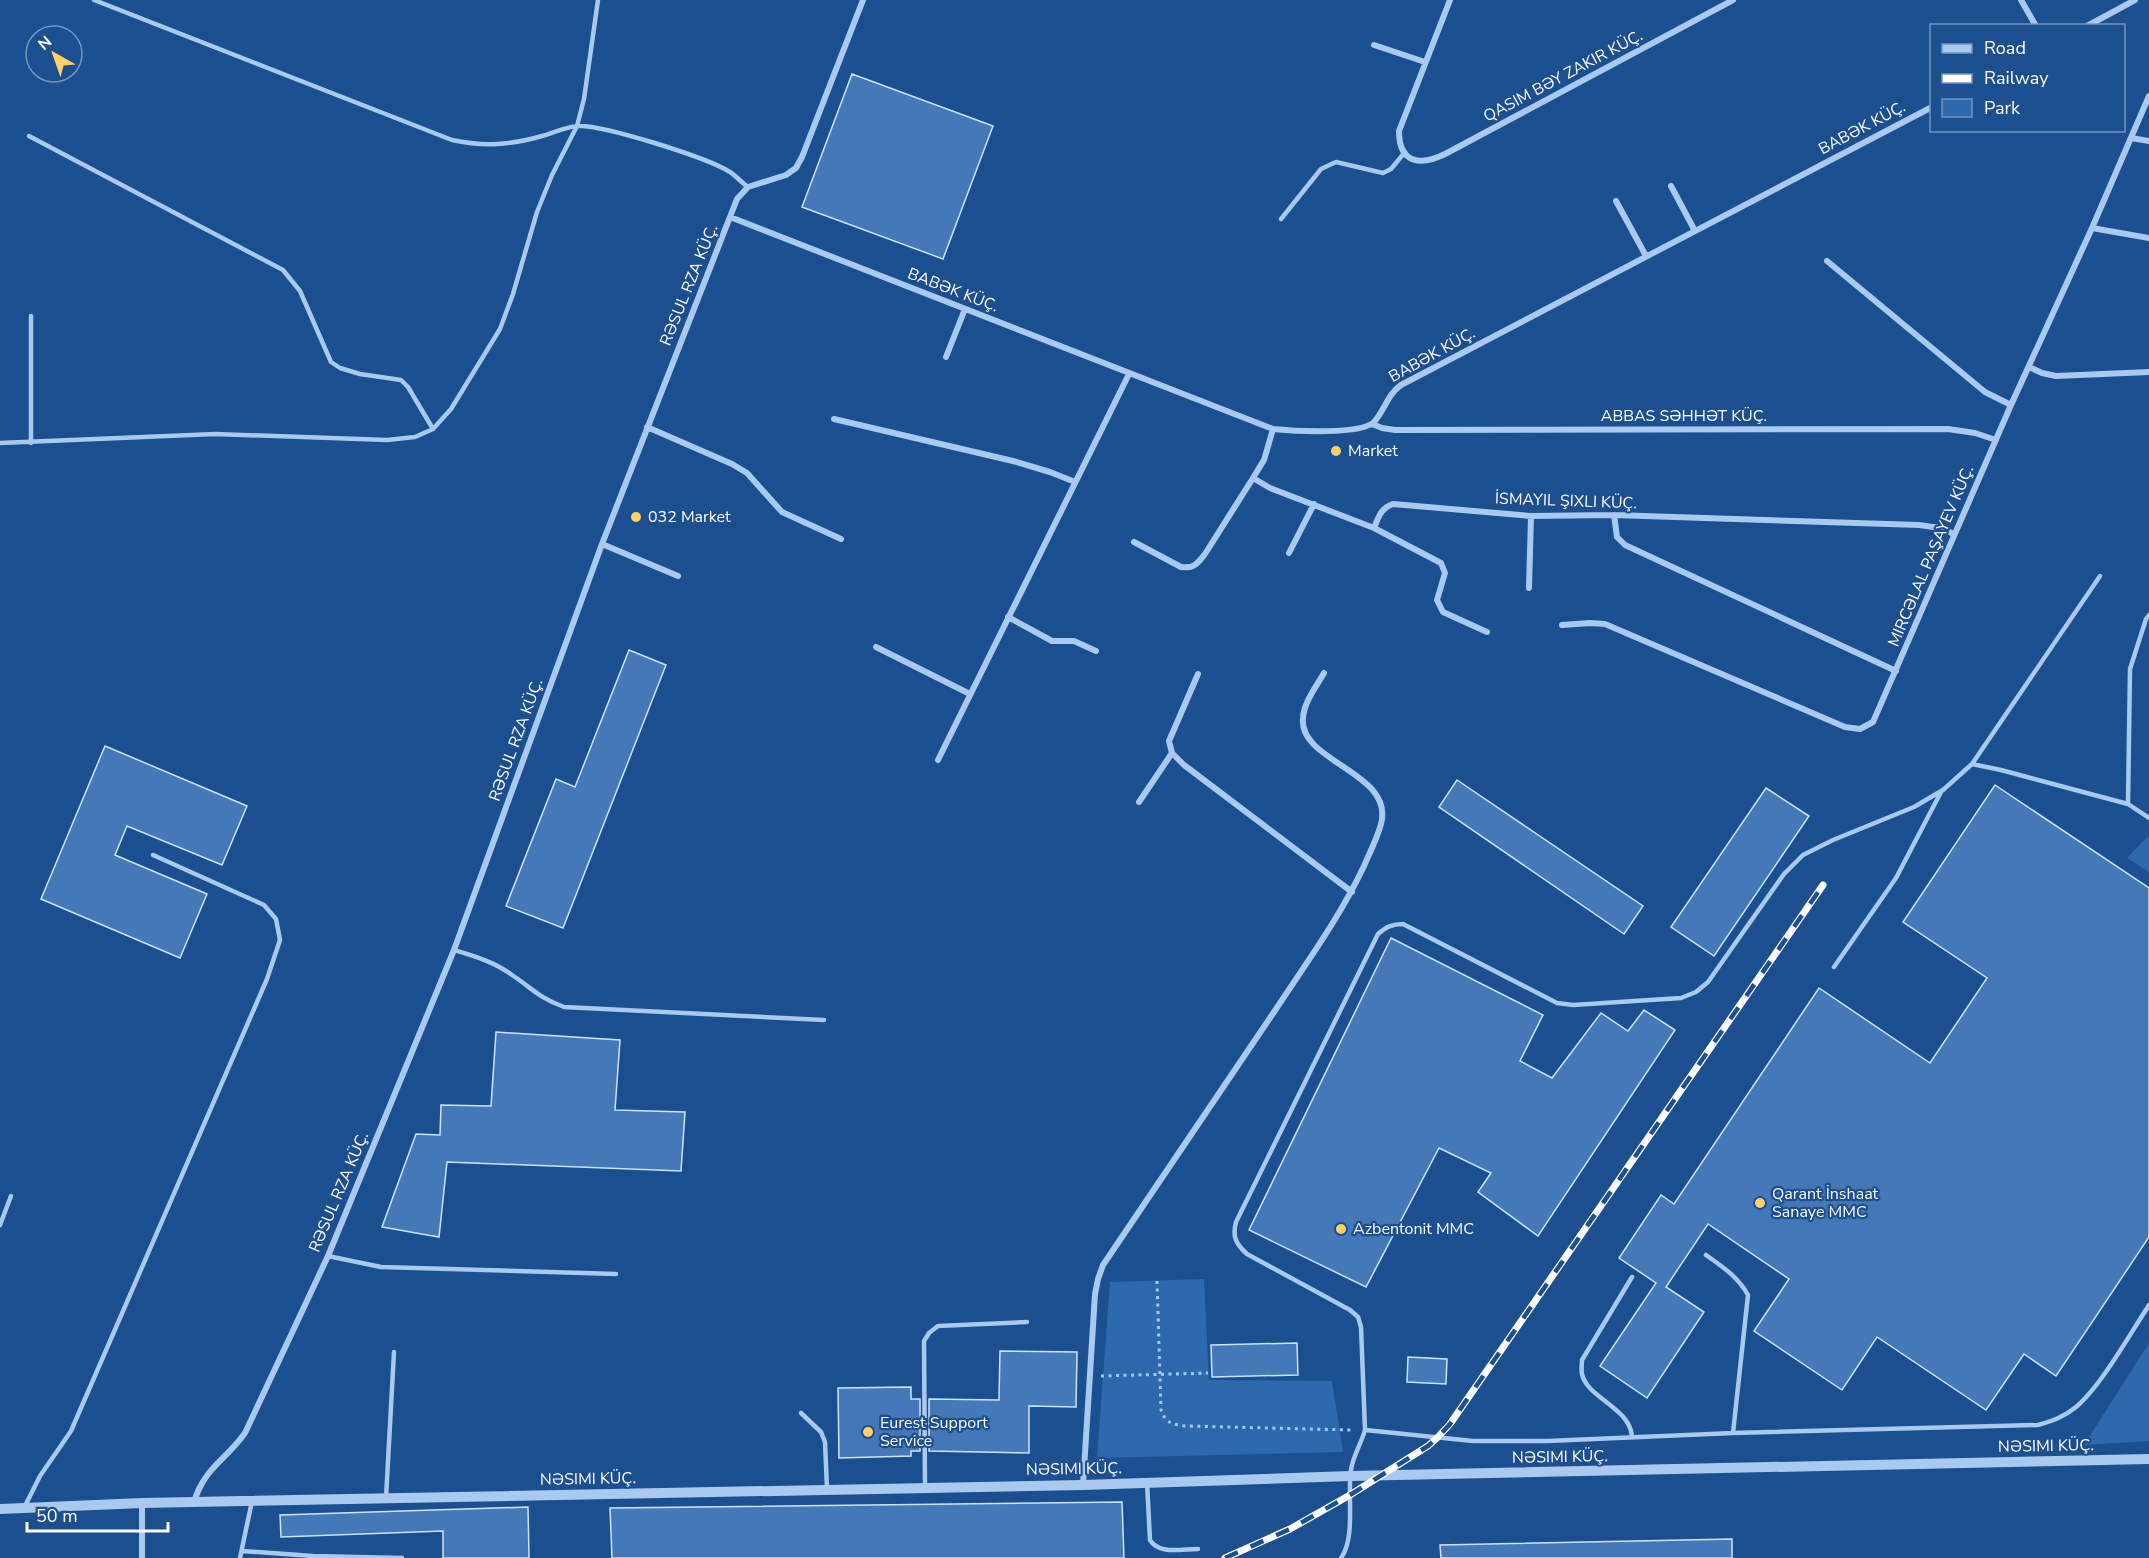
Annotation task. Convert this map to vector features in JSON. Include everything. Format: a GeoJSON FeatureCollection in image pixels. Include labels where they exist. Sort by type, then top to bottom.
{"type":"FeatureCollection","features":[{"type":"Feature","properties":{"kind":"street"},"geometry":{"type":"LineString","coordinates":[[748,187],[772,181],[796,168],[863,0]]}},
{"type":"Feature","properties":{"kind":"street"},"geometry":{"type":"LineString","coordinates":[[1450,0],[1399,132],[1399,143],[1412,160],[1431,161],[1733,0]]}},
{"type":"Feature","properties":{"kind":"street"},"geometry":{"type":"LineString","coordinates":[[2021,0],[2035,24]]}},
{"type":"Feature","properties":{"kind":"street"},"geometry":{"type":"LineString","coordinates":[[2090,24],[2135,0]]}},
{"type":"Feature","properties":{"kind":"street"},"geometry":{"type":"LineString","coordinates":[[1374,45],[1425,62]]}},
{"type":"Feature","properties":{"kind":"street","name":"MIRCƏLAL PAŞAYEV KÜÇ."},"geometry":{"type":"LineString","coordinates":[[1562,625],[1590,622],[1605,624],[1845,727],[1860,729],[1873,722],[2149,96]]}},
{"type":"Feature","properties":{"kind":"street","name":"BABƏK KÜÇ."},"geometry":{"type":"LineString","coordinates":[[730,217],[1273,429],[1356,430],[1372,424],[1389,396],[1401,385],[1930,108]]}},
{"type":"Feature","properties":{"kind":"street"},"geometry":{"type":"LineString","coordinates":[[2131,138],[2149,141]]}},
{"type":"Feature","properties":{"kind":"street"},"geometry":{"type":"LineString","coordinates":[[1671,186],[1695,231]]}},
{"type":"Feature","properties":{"kind":"street","name":"RƏSUL RZA KÜÇ."},"geometry":{"type":"LineString","coordinates":[[194,1503],[198,1488],[209,1470],[236,1446],[245,1433],[328,1256],[454,950],[647,427],[737,199],[748,187]]}},
{"type":"Feature","properties":{"kind":"street"},"geometry":{"type":"LineString","coordinates":[[1616,201],[1646,256]]}},
{"type":"Feature","properties":{"kind":"street"},"geometry":{"type":"LineString","coordinates":[[2092,228],[2149,237]]}},
{"type":"Feature","properties":{"kind":"street"},"geometry":{"type":"LineString","coordinates":[[1827,261],[1985,392],[2011,405]]}},
{"type":"Feature","properties":{"kind":"street"},"geometry":{"type":"LineString","coordinates":[[946,357],[965,309]]}},
{"type":"Feature","properties":{"kind":"street"},"geometry":{"type":"LineString","coordinates":[[2028,367],[2056,376],[2149,372]]}},
{"type":"Feature","properties":{"kind":"street"},"geometry":{"type":"LineString","coordinates":[[938,760],[1129,374]]}},
{"type":"Feature","properties":{"kind":"street"},"geometry":{"type":"LineString","coordinates":[[834,419],[1013,461],[1075,482]]}},
{"type":"Feature","properties":{"kind":"street","name":"ABBAS SƏHHƏT KÜÇ."},"geometry":{"type":"LineString","coordinates":[[1372,424],[1395,430],[1948,429],[1975,433],[1996,440]]}},
{"type":"Feature","properties":{"kind":"street"},"geometry":{"type":"LineString","coordinates":[[647,427],[747,473],[783,512],[841,539]]}},
{"type":"Feature","properties":{"kind":"street"},"geometry":{"type":"LineString","coordinates":[[1134,542],[1181,567],[1189,568],[1197,564],[1264,460],[1273,429]]}},
{"type":"Feature","properties":{"kind":"street"},"geometry":{"type":"LineString","coordinates":[[1253,478],[1270,488],[1374,528],[1441,563],[1445,573],[1437,600],[1443,612],[1487,632]]}},
{"type":"Feature","properties":{"kind":"street"},"geometry":{"type":"LineString","coordinates":[[1289,553],[1314,504]]}},
{"type":"Feature","properties":{"kind":"street"},"geometry":{"type":"LineString","coordinates":[[1374,528],[1381,512],[1385,507],[1393,504],[1531,516],[1614,516],[1919,525],[1940,528],[1954,534]]}},
{"type":"Feature","properties":{"kind":"street"},"geometry":{"type":"LineString","coordinates":[[1529,588],[1531,516]]}},
{"type":"Feature","properties":{"kind":"street"},"geometry":{"type":"LineString","coordinates":[[1614,516],[1617,537],[1624,544],[1896,671]]}},
{"type":"Feature","properties":{"kind":"street"},"geometry":{"type":"LineString","coordinates":[[602,544],[678,576]]}},
{"type":"Feature","properties":{"kind":"street"},"geometry":{"type":"LineString","coordinates":[[1008,617],[1052,640],[1074,641],[1096,651]]}},
{"type":"Feature","properties":{"kind":"street"},"geometry":{"type":"LineString","coordinates":[[876,647],[970,694]]}},
{"type":"Feature","properties":{"kind":"street"},"geometry":{"type":"LineString","coordinates":[[1083,1485],[1095,1294],[1103,1265],[1331,926],[1352,892],[1377,837],[1382,820],[1377,797],[1370,787],[1315,746],[1306,735],[1302,721],[1304,708],[1324,673]]}},
{"type":"Feature","properties":{"kind":"street"},"geometry":{"type":"LineString","coordinates":[[1198,674],[1169,741],[1172,753],[1184,765],[1352,892]]}},
{"type":"Feature","properties":{"kind":"street"},"geometry":{"type":"LineString","coordinates":[[1139,802],[1172,753]]}},
{"type":"Feature","properties":{"kind":"street","name":"NƏSIMI KÜÇ."},"geometry":{"type":"LineString","coordinates":[[0,1509],[141,1503],[1083,1485],[1350,1476],[2149,1459]]}},
{"type":"Feature","properties":{"kind":"street"},"geometry":{"type":"LineString","coordinates":[[141,1503],[142,1558]]}},
{"type":"Feature","properties":{"kind":"lane"},"geometry":{"type":"LineString","coordinates":[[94,0],[452,140],[473,145],[498,145],[524,141],[577,126],[608,129],[700,159],[730,172],[748,187]]}},
{"type":"Feature","properties":{"kind":"lane"},"geometry":{"type":"LineString","coordinates":[[0,443],[215,435],[387,441],[415,437],[433,429],[451,409],[500,329],[513,294],[537,212],[552,175],[577,126],[584,99],[598,0]]}},
{"type":"Feature","properties":{"kind":"lane"},"geometry":{"type":"LineString","coordinates":[[29,136],[283,270],[300,291],[331,362],[340,368],[360,374],[401,380],[408,387],[433,429]]}},
{"type":"Feature","properties":{"kind":"lane"},"geometry":{"type":"LineString","coordinates":[[1281,219],[1327,165],[1336,162],[1383,173],[1391,169],[1405,152]]}},
{"type":"Feature","properties":{"kind":"lane"},"geometry":{"type":"LineString","coordinates":[[31,316],[31,443]]}},
{"type":"Feature","properties":{"kind":"lane"},"geometry":{"type":"LineString","coordinates":[[1341,1558],[1347,1550],[1351,1468],[1365,1430],[1361,1327],[1358,1317],[1350,1310],[1247,1254],[1237,1244],[1233,1232],[1378,934],[1386,927],[1403,924],[1557,1003],[1573,1005],[1681,998],[1696,992],[1708,982],[1784,874],[1803,855],[1833,840],[1914,807],[1942,790],[1972,764],[2100,576]]}},
{"type":"Feature","properties":{"kind":"lane"},"geometry":{"type":"LineString","coordinates":[[2128,804],[2130,669],[2149,615]]}},
{"type":"Feature","properties":{"kind":"lane"},"geometry":{"type":"LineString","coordinates":[[1972,764],[2128,804],[2149,818]]}},
{"type":"Feature","properties":{"kind":"lane"},"geometry":{"type":"LineString","coordinates":[[1834,967],[1896,878],[1942,790]]}},
{"type":"Feature","properties":{"kind":"lane"},"geometry":{"type":"LineString","coordinates":[[24,1508],[40,1476],[72,1431],[267,979],[280,940],[276,919],[264,905],[153,855]]}},
{"type":"Feature","properties":{"kind":"lane"},"geometry":{"type":"LineString","coordinates":[[454,950],[511,974],[544,1000],[564,1007],[824,1020]]}},
{"type":"Feature","properties":{"kind":"lane"},"geometry":{"type":"LineString","coordinates":[[0,1225],[11,1196]]}},
{"type":"Feature","properties":{"kind":"lane"},"geometry":{"type":"LineString","coordinates":[[1706,1255],[1732,1273],[1741,1282],[1748,1295],[1733,1433]]}},
{"type":"Feature","properties":{"kind":"lane"},"geometry":{"type":"LineString","coordinates":[[328,1256],[381,1267],[616,1274]]}},
{"type":"Feature","properties":{"kind":"lane"},"geometry":{"type":"LineString","coordinates":[[1632,1277],[1582,1360],[1582,1374],[1587,1384],[1631,1427],[1632,1436]]}},
{"type":"Feature","properties":{"kind":"lane"},"geometry":{"type":"LineString","coordinates":[[1365,1430],[1473,1441],[1548,1441],[1632,1436],[2038,1425],[2057,1419],[2076,1407],[2096,1384],[2149,1305]]}},
{"type":"Feature","properties":{"kind":"lane"},"geometry":{"type":"LineString","coordinates":[[925,1487],[924,1341],[929,1333],[939,1326],[1027,1322]]}},
{"type":"Feature","properties":{"kind":"lane"},"geometry":{"type":"LineString","coordinates":[[386,1498],[394,1352]]}},
{"type":"Feature","properties":{"kind":"lane"},"geometry":{"type":"LineString","coordinates":[[801,1413],[821,1432],[825,1442],[827,1489]]}},
{"type":"Feature","properties":{"kind":"lane"},"geometry":{"type":"LineString","coordinates":[[1147,1482],[1150,1540],[1153,1545],[1160,1550],[1198,1549]]}},
{"type":"Feature","properties":{"kind":"lane"},"geometry":{"type":"LineString","coordinates":[[240,1558],[252,1501]]}},
{"type":"Feature","properties":{"kind":"lane"},"geometry":{"type":"LineString","coordinates":[[242,1551],[313,1556],[402,1558]]}},
{"type":"Feature","properties":{"kind":"path"},"geometry":{"type":"LineString","coordinates":[[1158,1281],[1159,1374],[1161,1410],[1164,1419],[1171,1424],[1365,1430]]}},
{"type":"Feature","properties":{"kind":"path"},"geometry":{"type":"LineString","coordinates":[[1090,1376],[1208,1373]]}},
{"type":"Feature","properties":{"kind":"green space"},"geometry":{"type":"Polygon","coordinates":[[[2147,837],[2149,838],[2149,872],[2127,858],[2147,837]]]}},
{"type":"Feature","properties":{"kind":"green space"},"geometry":{"type":"Polygon","coordinates":[[[1204,1279],[1209,1380],[1332,1381],[1343,1452],[1097,1458],[1110,1282],[1204,1279]]]}},
{"type":"Feature","properties":{"kind":"green space"},"geometry":{"type":"Polygon","coordinates":[[[2149,1343],[2149,1441],[2084,1445],[2149,1343]]]}},
{"type":"Feature","properties":{"kind":"building"},"geometry":{"type":"Polygon","coordinates":[[[852,74],[993,126],[943,259],[802,207],[852,74]]]}},
{"type":"Feature","properties":{"kind":"building"},"geometry":{"type":"Polygon","coordinates":[[[629,650],[666,665],[563,928],[506,906],[556,779],[575,787],[629,650]]]}},
{"type":"Feature","properties":{"kind":"building"},"geometry":{"type":"Polygon","coordinates":[[[105,746],[247,806],[222,865],[127,826],[115,855],[207,894],[180,958],[41,899],[105,746]]]}},
{"type":"Feature","properties":{"kind":"building"},"geometry":{"type":"Polygon","coordinates":[[[1457,780],[1643,906],[1624,934],[1439,807],[1457,780]]]}},
{"type":"Feature","properties":{"kind":"building"},"geometry":{"type":"Polygon","coordinates":[[[1995,785],[2149,888],[2149,1237],[2056,1376],[2024,1354],[1986,1410],[1877,1337],[1842,1390],[1754,1331],[1789,1279],[1708,1224],[1666,1287],[1704,1312],[1647,1398],[1600,1366],[1656,1283],[1619,1258],[1661,1195],[1674,1204],[1819,988],[1930,1063],[1987,978],[1903,922],[1995,785]]]}},
{"type":"Feature","properties":{"kind":"building"},"geometry":{"type":"Polygon","coordinates":[[[1766,788],[1809,816],[1714,956],[1671,927],[1766,788]]]}},
{"type":"Feature","properties":{"kind":"building"},"geometry":{"type":"Polygon","coordinates":[[[1391,938],[1543,1015],[1520,1061],[1552,1078],[1601,1013],[1628,1031],[1644,1010],[1675,1030],[1538,1236],[1478,1192],[1491,1173],[1439,1148],[1366,1287],[1249,1230],[1391,938]]]}},
{"type":"Feature","properties":{"kind":"building"},"geometry":{"type":"Polygon","coordinates":[[[496,1032],[620,1040],[615,1110],[685,1112],[681,1171],[447,1162],[439,1237],[382,1227],[416,1134],[440,1135],[441,1105],[491,1106],[496,1032]]]}},
{"type":"Feature","properties":{"kind":"building"},"geometry":{"type":"Polygon","coordinates":[[[1297,1343],[1298,1375],[1212,1377],[1211,1345],[1297,1343]]]}},
{"type":"Feature","properties":{"kind":"building"},"geometry":{"type":"Polygon","coordinates":[[[1000,1351],[1077,1352],[1076,1407],[1029,1406],[1029,1453],[929,1451],[929,1399],[999,1400],[1000,1351]]]}},
{"type":"Feature","properties":{"kind":"building"},"geometry":{"type":"Polygon","coordinates":[[[1408,1357],[1447,1359],[1446,1384],[1407,1382],[1408,1357]]]}},
{"type":"Feature","properties":{"kind":"building"},"geometry":{"type":"Polygon","coordinates":[[[911,1387],[911,1399],[920,1399],[920,1451],[911,1451],[911,1456],[839,1458],[838,1388],[911,1387]]]}},
{"type":"Feature","properties":{"kind":"building"},"geometry":{"type":"Polygon","coordinates":[[[1122,1502],[1124,1558],[612,1558],[610,1508],[1122,1502]]]}},
{"type":"Feature","properties":{"kind":"building"},"geometry":{"type":"Polygon","coordinates":[[[528,1507],[529,1558],[443,1558],[443,1531],[281,1537],[280,1515],[528,1507]]]}},
{"type":"Feature","properties":{"kind":"building"},"geometry":{"type":"Polygon","coordinates":[[[1732,1539],[1732,1558],[1441,1558],[1440,1545],[1732,1539]]]}},
{"type":"Feature","properties":{"kind":"railway"},"geometry":{"type":"LineString","coordinates":[[1225,1558],[1290,1529],[1350,1495],[1428,1446],[1450,1424],[1823,885]]}},
{"type":"Feature","properties":{"kind":"place","name":"Market"},"geometry":{"type":"Point","coordinates":[1336,451]}},
{"type":"Feature","properties":{"kind":"place","name":"032 Market"},"geometry":{"type":"Point","coordinates":[636,517]}},
{"type":"Feature","properties":{"kind":"place","name":"Qarant İnshaat Sanaye MMC"},"geometry":{"type":"Point","coordinates":[1760,1203]}},
{"type":"Feature","properties":{"kind":"place","name":"Azbentonit MMC"},"geometry":{"type":"Point","coordinates":[1341,1229]}},
{"type":"Feature","properties":{"kind":"place","name":"Eurest Support Service"},"geometry":{"type":"Point","coordinates":[868,1432]}}]}
